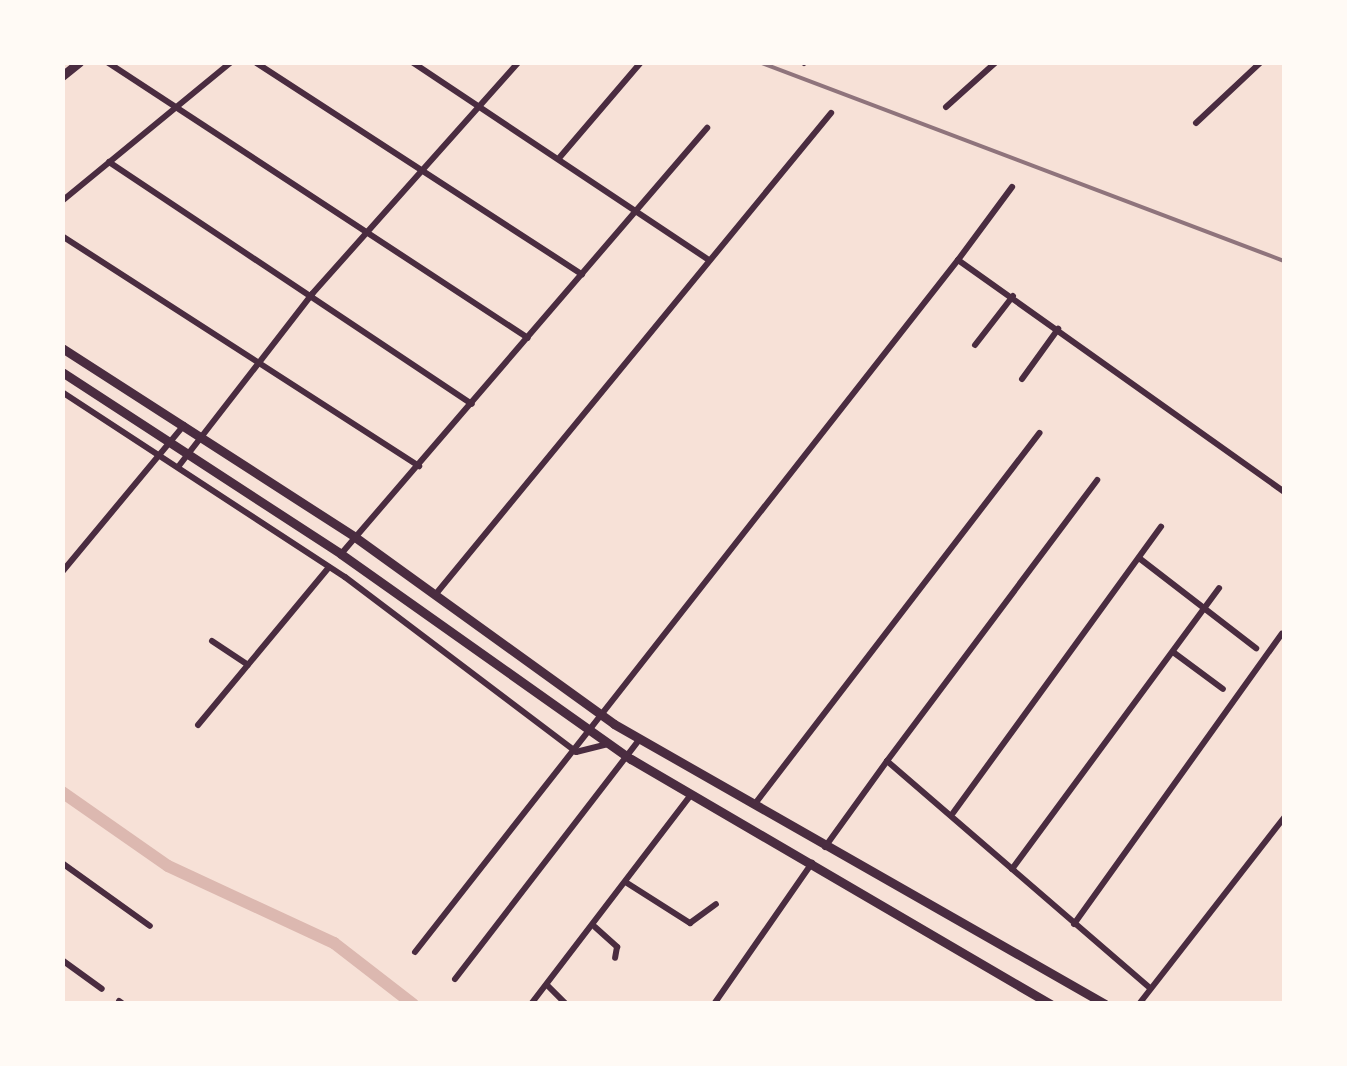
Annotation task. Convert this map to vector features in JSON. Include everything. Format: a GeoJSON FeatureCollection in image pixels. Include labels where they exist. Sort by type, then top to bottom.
{"type":"FeatureCollection","features":[{"type":"Feature","properties":{"kind":"street"},"geometry":{"type":"LineString","coordinates":[[62,76],[79,62]]}},
{"type":"Feature","properties":{"kind":"street"},"geometry":{"type":"LineString","coordinates":[[107,62],[528,338]]}},
{"type":"Feature","properties":{"kind":"street"},"geometry":{"type":"LineString","coordinates":[[62,201],[231,62]]}},
{"type":"Feature","properties":{"kind":"street"},"geometry":{"type":"LineString","coordinates":[[255,62],[582,274]]}},
{"type":"Feature","properties":{"kind":"street"},"geometry":{"type":"LineString","coordinates":[[412,62],[639,208],[708,259]]}},
{"type":"Feature","properties":{"kind":"street"},"geometry":{"type":"LineString","coordinates":[[178,467],[312,294],[519,62]]}},
{"type":"Feature","properties":{"kind":"street"},"geometry":{"type":"LineString","coordinates":[[560,158],[641,62]]}},
{"type":"Feature","properties":{"kind":"street"},"geometry":{"type":"LineString","coordinates":[[1196,122],[1262,62]]}},
{"type":"Feature","properties":{"kind":"street"},"geometry":{"type":"LineString","coordinates":[[946,107],[994,63]]}},
{"type":"Feature","properties":{"kind":"street"},"geometry":{"type":"LineString","coordinates":[[435,596],[831,113]]}},
{"type":"Feature","properties":{"kind":"street"},"geometry":{"type":"LineString","coordinates":[[341,554],[707,128]]}},
{"type":"Feature","properties":{"kind":"street"},"geometry":{"type":"LineString","coordinates":[[109,162],[472,404]]}},
{"type":"Feature","properties":{"kind":"street"},"geometry":{"type":"LineString","coordinates":[[415,952],[576,752],[600,714],[1012,187]]}},
{"type":"Feature","properties":{"kind":"street"},"geometry":{"type":"LineString","coordinates":[[62,236],[419,466]]}},
{"type":"Feature","properties":{"kind":"street"},"geometry":{"type":"LineString","coordinates":[[958,260],[1284,492]]}},
{"type":"Feature","properties":{"kind":"street"},"geometry":{"type":"LineString","coordinates":[[975,344],[1013,296]]}},
{"type":"Feature","properties":{"kind":"street"},"geometry":{"type":"LineString","coordinates":[[1022,379],[1058,329]]}},
{"type":"Feature","properties":{"kind":"street"},"geometry":{"type":"LineString","coordinates":[[62,348],[355,537],[600,714],[824,848],[1105,1004]]}},
{"type":"Feature","properties":{"kind":"street"},"geometry":{"type":"LineString","coordinates":[[62,372],[341,554],[628,757],[1050,1004]]}},
{"type":"Feature","properties":{"kind":"street"},"geometry":{"type":"LineString","coordinates":[[62,392],[329,567],[576,752]]}},
{"type":"Feature","properties":{"kind":"street"},"geometry":{"type":"LineString","coordinates":[[62,572],[184,426]]}},
{"type":"Feature","properties":{"kind":"street"},"geometry":{"type":"LineString","coordinates":[[753,807],[1039,434]]}},
{"type":"Feature","properties":{"kind":"street"},"geometry":{"type":"LineString","coordinates":[[824,848],[1097,480]]}},
{"type":"Feature","properties":{"kind":"street"},"geometry":{"type":"LineString","coordinates":[[952,813],[1161,527]]}},
{"type":"Feature","properties":{"kind":"street"},"geometry":{"type":"LineString","coordinates":[[1139,558],[1256,648]]}},
{"type":"Feature","properties":{"kind":"street"},"geometry":{"type":"LineString","coordinates":[[198,725],[329,567]]}},
{"type":"Feature","properties":{"kind":"street"},"geometry":{"type":"LineString","coordinates":[[1012,870],[1219,588]]}},
{"type":"Feature","properties":{"kind":"street"},"geometry":{"type":"LineString","coordinates":[[1074,924],[1282,634]]}},
{"type":"Feature","properties":{"kind":"street"},"geometry":{"type":"LineString","coordinates":[[212,641],[248,665]]}},
{"type":"Feature","properties":{"kind":"street"},"geometry":{"type":"LineString","coordinates":[[1173,652],[1223,689]]}},
{"type":"Feature","properties":{"kind":"street"},"geometry":{"type":"LineString","coordinates":[[455,979],[640,739]]}},
{"type":"Feature","properties":{"kind":"street"},"geometry":{"type":"LineString","coordinates":[[576,752],[608,744]]}},
{"type":"Feature","properties":{"kind":"street"},"geometry":{"type":"LineString","coordinates":[[887,761],[952,813],[1150,988]]}},
{"type":"Feature","properties":{"kind":"street"},"geometry":{"type":"LineString","coordinates":[[680,790],[692,771]]}},
{"type":"Feature","properties":{"kind":"street"},"geometry":{"type":"LineString","coordinates":[[531,1004],[595,927],[690,796]]}},
{"type":"Feature","properties":{"kind":"street"},"geometry":{"type":"LineString","coordinates":[[1138,1004],[1284,818]]}},
{"type":"Feature","properties":{"kind":"street"},"geometry":{"type":"LineString","coordinates":[[62,863],[150,926]]}},
{"type":"Feature","properties":{"kind":"street"},"geometry":{"type":"LineString","coordinates":[[714,1004],[812,863]]}},
{"type":"Feature","properties":{"kind":"street"},"geometry":{"type":"LineString","coordinates":[[628,882],[690,923],[716,904]]}},
{"type":"Feature","properties":{"kind":"street"},"geometry":{"type":"LineString","coordinates":[[595,927],[617,947],[615,958]]}},
{"type":"Feature","properties":{"kind":"street"},"geometry":{"type":"LineString","coordinates":[[62,960],[102,989]]}},
{"type":"Feature","properties":{"kind":"street"},"geometry":{"type":"LineString","coordinates":[[547,986],[566,1004]]}},
{"type":"Feature","properties":{"kind":"waterway"},"geometry":{"type":"LineString","coordinates":[[62,792],[168,866],[334,943],[413,1004]]}},
{"type":"Feature","properties":{"kind":"railway"},"geometry":{"type":"LineString","coordinates":[[759,62],[1284,261]]}}]}
